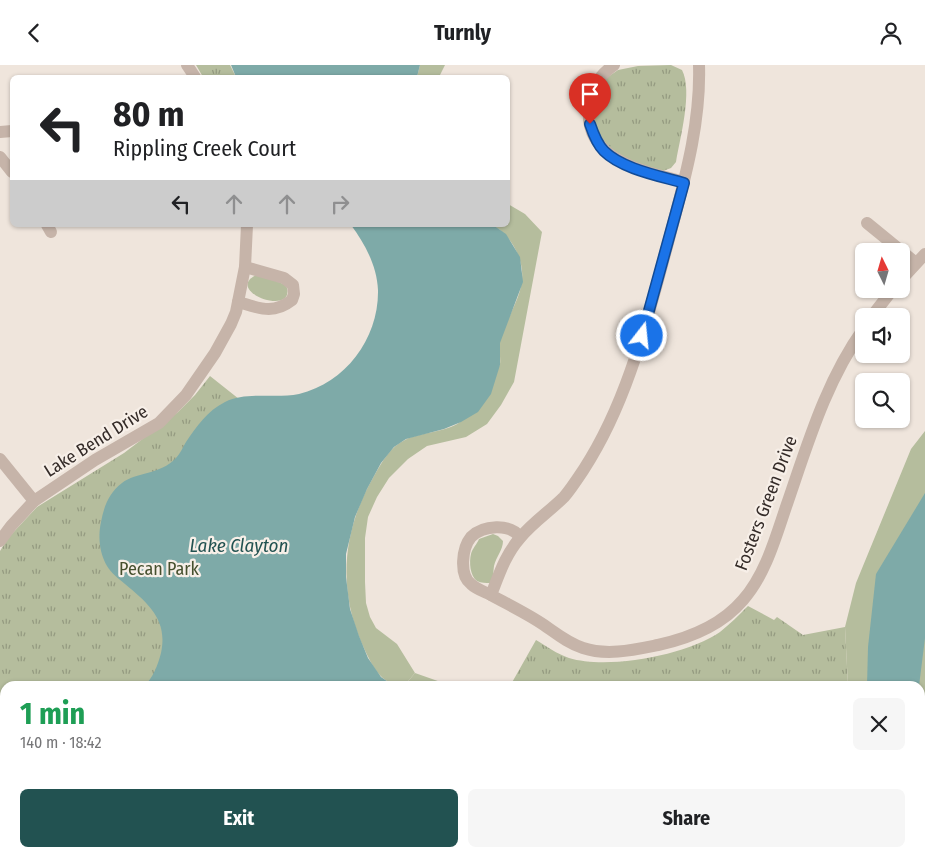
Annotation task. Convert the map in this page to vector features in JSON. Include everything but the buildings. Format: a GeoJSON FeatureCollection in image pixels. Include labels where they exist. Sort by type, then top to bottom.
{"type":"FeatureCollection","features":[{"type":"Feature","properties":{"kind":"street"},"geometry":{"type":"LineString","coordinates":[[614,65],[599,78],[591,93],[588,109],[590,124],[595,137],[604,151],[619,161],[684,183]]}},
{"type":"Feature","properties":{"kind":"street"},"geometry":{"type":"LineString","coordinates":[[491,595],[507,556],[520,537],[565,495],[597,447],[627,381],[642,336],[684,183],[698,108],[699,65]]}},
{"type":"Feature","properties":{"kind":"street"},"geometry":{"type":"LineString","coordinates":[[0,157],[10,170]]}},
{"type":"Feature","properties":{"kind":"street"},"geometry":{"type":"LineString","coordinates":[[867,223],[921,258],[910,270]]}},
{"type":"Feature","properties":{"kind":"street","name":"Lake Bend Drive"},"geometry":{"type":"LineString","coordinates":[[0,541],[34,501],[95,461],[159,423],[202,375],[231,324],[238,302],[246,267],[247,227]]}},
{"type":"Feature","properties":{"kind":"street"},"geometry":{"type":"LineString","coordinates":[[238,302],[265,309],[278,309],[292,300],[294,294],[293,285],[284,278],[246,267]]}},
{"type":"Feature","properties":{"kind":"street"},"geometry":{"type":"LineString","coordinates":[[878,308],[886,298]]}},
{"type":"Feature","properties":{"kind":"street","name":"Fosters Green Drive"},"geometry":{"type":"LineString","coordinates":[[520,537],[517,533],[505,527],[480,530],[470,538],[465,549],[463,567],[465,578],[471,584],[582,648],[612,652],[634,650],[676,641],[703,631],[733,611],[744,599],[760,572],[773,543],[828,390],[841,363],[855,342]]}},
{"type":"Feature","properties":{"kind":"street"},"geometry":{"type":"LineString","coordinates":[[0,459],[34,501]]}},
{"type":"Feature","properties":{"kind":"green space"},"geometry":{"type":"Polygon","coordinates":[[[196,65],[230,65],[235,75],[202,75],[196,65]]]}},
{"type":"Feature","properties":{"kind":"green space"},"geometry":{"type":"Polygon","coordinates":[[[420,65],[445,65],[440,75],[418,75],[420,65]]]}},
{"type":"Feature","properties":{"kind":"green space"},"geometry":{"type":"Polygon","coordinates":[[[671,65],[682,70],[685,79],[686,102],[676,162],[671,168],[663,171],[636,164],[600,142],[591,104],[602,81],[618,70],[638,66],[671,65]]]}},
{"type":"Feature","properties":{"kind":"green space"},"geometry":{"type":"Polygon","coordinates":[[[510,205],[525,214],[542,232],[514,382],[501,405],[487,424],[466,437],[427,446],[408,459],[389,478],[377,497],[368,517],[365,538],[365,582],[366,603],[370,617],[376,628],[397,644],[415,673],[408,681],[388,681],[373,666],[354,623],[347,580],[350,537],[364,496],[387,455],[400,443],[411,437],[451,427],[462,420],[489,383],[500,364],[500,341],[519,294],[522,283],[522,271],[513,245],[504,233],[494,227],[510,227],[510,205]]]}},
{"type":"Feature","properties":{"kind":"green space"},"geometry":{"type":"Polygon","coordinates":[[[258,274],[286,285],[287,295],[282,300],[273,301],[263,299],[254,294],[248,288],[249,281],[258,274]]]}},
{"type":"Feature","properties":{"kind":"green space","name":"Pecan Park"},"geometry":{"type":"Polygon","coordinates":[[[210,376],[259,415],[345,681],[0,681],[0,551],[8,538],[37,507],[124,453],[178,412],[210,376]]]}},
{"type":"Feature","properties":{"kind":"green space"},"geometry":{"type":"Polygon","coordinates":[[[925,431],[925,681],[848,681],[845,627],[856,583],[911,449],[925,431]]]}},
{"type":"Feature","properties":{"kind":"green space"},"geometry":{"type":"Polygon","coordinates":[[[493,534],[503,541],[502,547],[494,566],[493,577],[490,583],[480,582],[475,579],[471,572],[472,550],[479,539],[493,534]]]}},
{"type":"Feature","properties":{"kind":"green space"},"geometry":{"type":"Polygon","coordinates":[[[748,606],[774,620],[777,617],[803,635],[845,627],[848,681],[513,681],[536,640],[569,658],[585,661],[625,661],[647,658],[688,647],[706,640],[731,623],[748,606]]]}},
{"type":"Feature","properties":{"kind":"green space"},"geometry":{"type":"Polygon","coordinates":[[[415,673],[438,681],[408,681],[415,673]]]}},
{"type":"Feature","properties":{"kind":"water"},"geometry":{"type":"Polygon","coordinates":[[[231,65],[420,65],[418,75],[235,75],[231,65]]]}},
{"type":"Feature","properties":{"kind":"water","name":"Lake Clayton"},"geometry":{"type":"Polygon","coordinates":[[[352,227],[496,227],[506,234],[520,257],[523,282],[500,343],[500,365],[491,394],[478,412],[461,422],[444,429],[406,439],[394,447],[381,463],[355,517],[346,554],[346,577],[350,609],[368,658],[381,677],[387,681],[148,681],[153,675],[161,653],[162,631],[155,614],[149,606],[109,569],[104,561],[100,544],[100,533],[102,516],[108,500],[117,487],[128,479],[170,464],[203,419],[225,402],[242,397],[299,394],[331,380],[345,369],[366,341],[373,325],[377,308],[378,290],[375,272],[361,240],[352,227]]]}},
{"type":"Feature","properties":{"kind":"water"},"geometry":{"type":"Polygon","coordinates":[[[925,493],[925,638],[920,681],[867,681],[868,647],[876,574],[925,493]]]}},
{"type":"Feature","properties":{"kind":"route"},"geometry":{"type":"LineString","coordinates":[[590,124],[595,137],[604,151],[619,161],[684,183],[642,336]]}}]}
